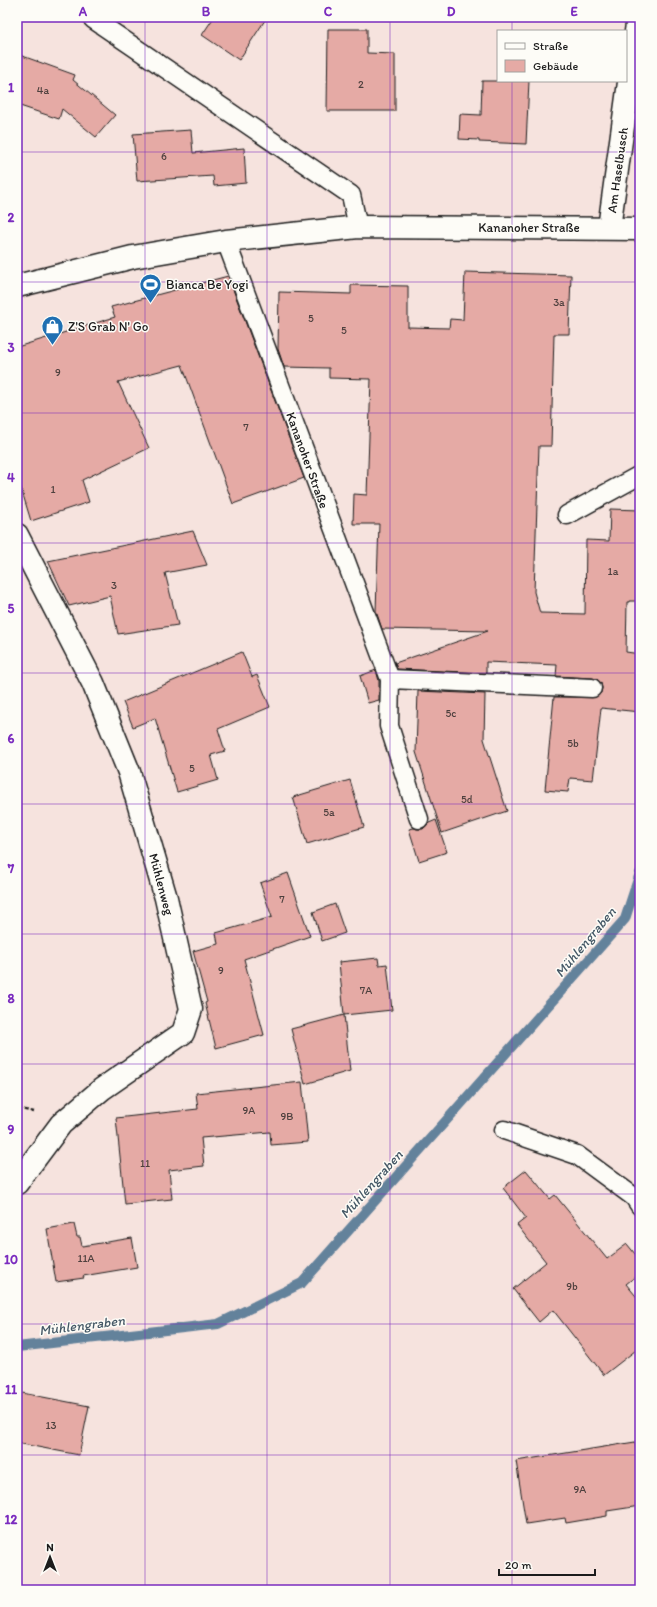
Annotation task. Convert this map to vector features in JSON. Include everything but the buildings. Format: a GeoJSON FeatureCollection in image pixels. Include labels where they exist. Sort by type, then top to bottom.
{"type":"FeatureCollection","features":[{"type":"Feature","properties":{"kind":"street","name":"Am Haselbusch"},"geometry":{"type":"LineString","coordinates":[[609,228],[638,17]]}},
{"type":"Feature","properties":{"kind":"street","name":"Kananoher Straße"},"geometry":{"type":"LineString","coordinates":[[17,286],[133,257],[226,241],[358,227],[640,229]]}},
{"type":"Feature","properties":{"kind":"street","name":"Mühlenweg"},"geometry":{"type":"LineString","coordinates":[[17,535],[94,683],[129,772],[166,898],[191,1009],[182,1033],[102,1089],[61,1124],[17,1183]]}},
{"type":"Feature","properties":{"kind":"lane"},"geometry":{"type":"LineString","coordinates":[[93,19],[351,195],[358,227]]}},
{"type":"Feature","properties":{"kind":"lane","name":"Kananoher Straße"},"geometry":{"type":"LineString","coordinates":[[226,241],[390,679],[389,726],[419,819]]}},
{"type":"Feature","properties":{"kind":"lane"},"geometry":{"type":"LineString","coordinates":[[567,515],[640,475]]}},
{"type":"Feature","properties":{"kind":"lane"},"geometry":{"type":"LineString","coordinates":[[390,679],[592,688]]}},
{"type":"Feature","properties":{"kind":"lane"},"geometry":{"type":"LineString","coordinates":[[504,1130],[577,1155],[634,1197],[640,1206]]}},
{"type":"Feature","properties":{"kind":"waterway","name":"Mühlengraben"},"geometry":{"type":"LineString","coordinates":[[17,1347],[218,1324],[302,1283],[625,919],[640,873]]}},
{"type":"Feature","properties":{"kind":"place","name":"Bianca Be Yogi"},"geometry":{"type":"Point","coordinates":[150,304]}},
{"type":"Feature","properties":{"kind":"place","name":"Z'S Grab N' Go"},"geometry":{"type":"Point","coordinates":[53,346]}}]}
